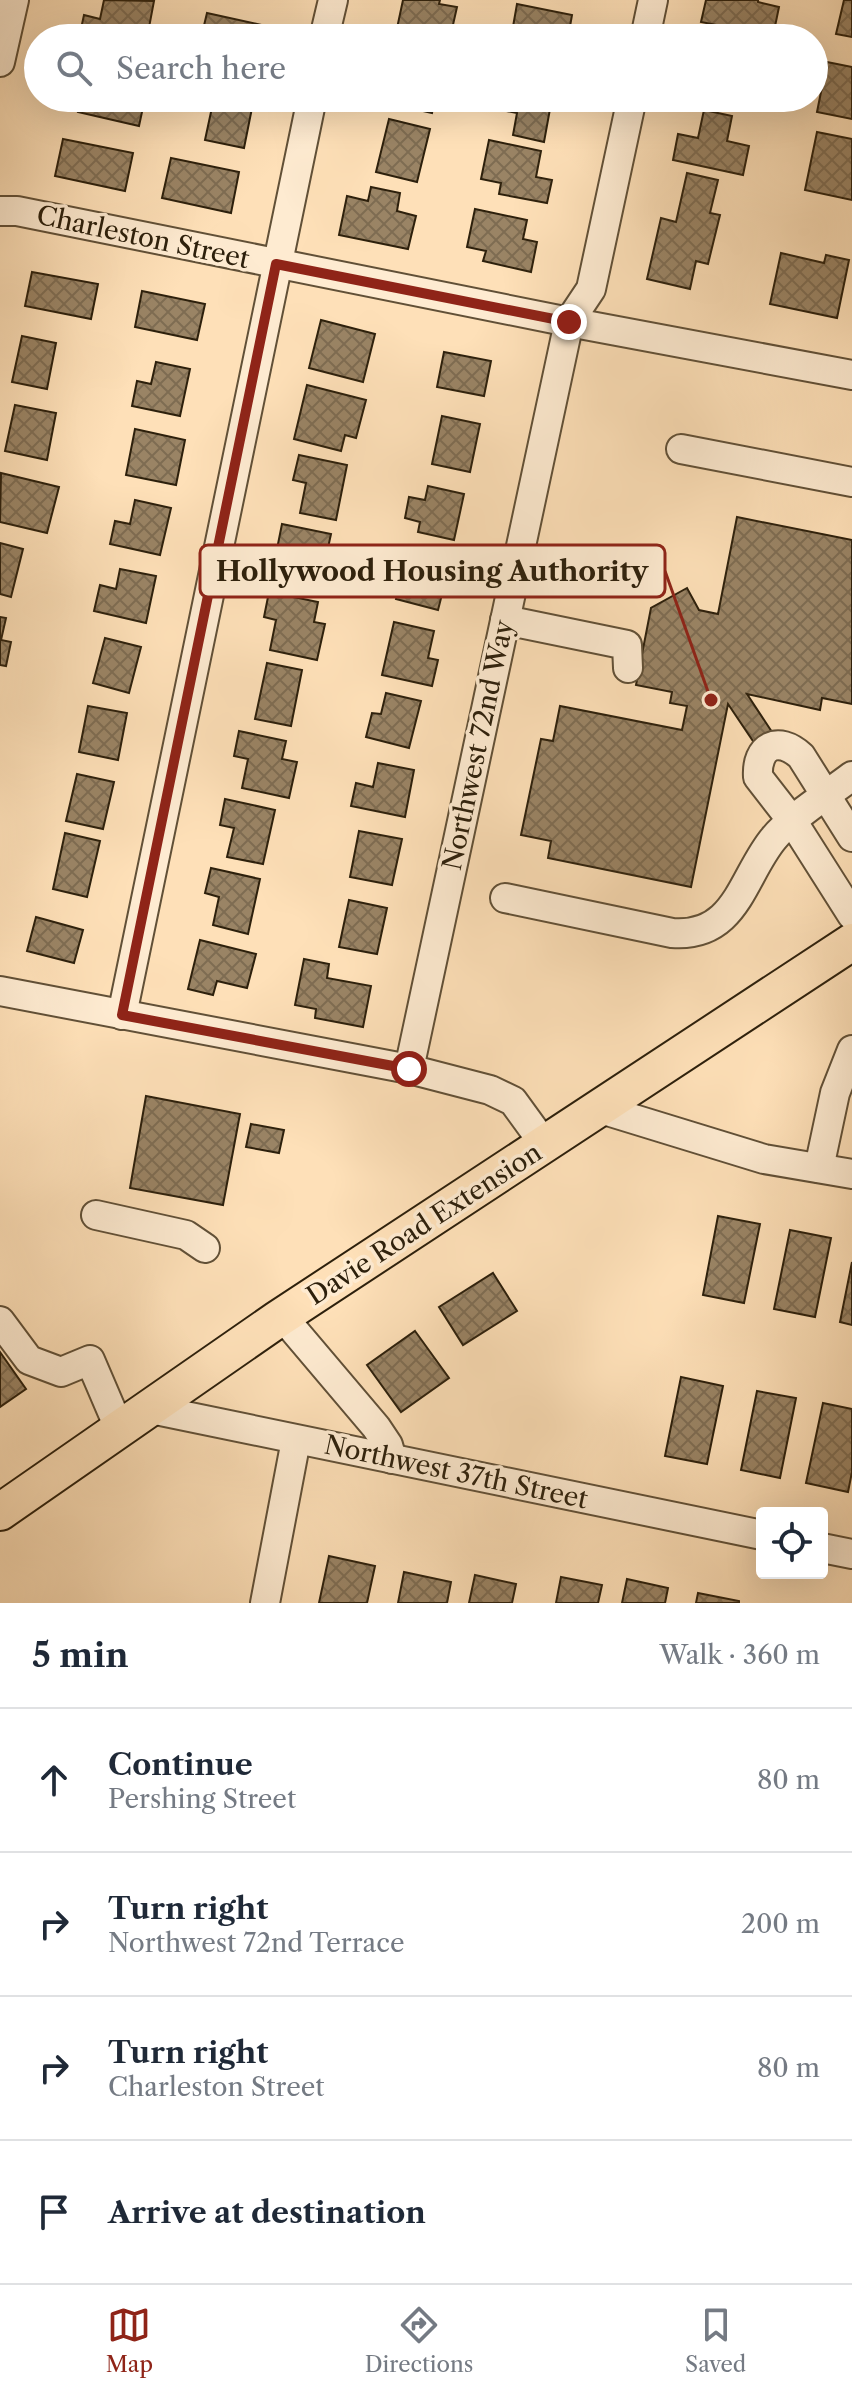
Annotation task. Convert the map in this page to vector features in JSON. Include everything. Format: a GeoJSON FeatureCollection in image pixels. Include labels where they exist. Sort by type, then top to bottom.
{"type":"FeatureCollection","features":[{"type":"Feature","properties":{"kind":"main road","name":"Davie Road Extension"},"geometry":{"type":"LineString","coordinates":[[0,1512],[282,1316],[852,942]]}},
{"type":"Feature","properties":{"kind":"street"},"geometry":{"type":"LineString","coordinates":[[0,62],[14,0]]}},
{"type":"Feature","properties":{"kind":"street"},"geometry":{"type":"LineString","coordinates":[[327,24],[333,0]]}},
{"type":"Feature","properties":{"kind":"street"},"geometry":{"type":"LineString","coordinates":[[648,24],[653,0]]}},
{"type":"Feature","properties":{"kind":"street"},"geometry":{"type":"LineString","coordinates":[[122,1015],[309,112]]}},
{"type":"Feature","properties":{"kind":"street","name":"Northwest 72nd Way"},"geometry":{"type":"LineString","coordinates":[[409,1069],[569,322],[591,289],[629,112]]}},
{"type":"Feature","properties":{"kind":"street","name":"Charleston Street"},"geometry":{"type":"LineString","coordinates":[[0,211],[17,211],[569,322],[852,375]]}},
{"type":"Feature","properties":{"kind":"street"},"geometry":{"type":"LineString","coordinates":[[681,449],[852,482]]}},
{"type":"Feature","properties":{"kind":"street"},"geometry":{"type":"LineString","coordinates":[[505,620],[627,645],[628,668]]}},
{"type":"Feature","properties":{"kind":"street"},"geometry":{"type":"LineString","coordinates":[[852,837],[801,756],[793,749],[782,745],[771,746],[760,757],[758,777],[793,822],[852,915]]}},
{"type":"Feature","properties":{"kind":"street"},"geometry":{"type":"LineString","coordinates":[[505,898],[689,935],[716,922],[736,903],[775,836],[852,776]]}},
{"type":"Feature","properties":{"kind":"street"},"geometry":{"type":"LineString","coordinates":[[0,991],[409,1069],[490,1090],[513,1101],[545,1145]]}},
{"type":"Feature","properties":{"kind":"street"},"geometry":{"type":"LineString","coordinates":[[819,1168],[835,1093],[852,1050]]}},
{"type":"Feature","properties":{"kind":"street"},"geometry":{"type":"LineString","coordinates":[[601,1109],[764,1159],[852,1174]]}},
{"type":"Feature","properties":{"kind":"street"},"geometry":{"type":"LineString","coordinates":[[96,1215],[186,1235],[205,1248]]}},
{"type":"Feature","properties":{"kind":"street"},"geometry":{"type":"LineString","coordinates":[[282,1316],[376,1427],[388,1445],[392,1459]]}},
{"type":"Feature","properties":{"kind":"street"},"geometry":{"type":"LineString","coordinates":[[0,1321],[29,1360],[61,1372],[90,1360],[120,1430]]}},
{"type":"Feature","properties":{"kind":"street","name":"Northwest 37th Street"},"geometry":{"type":"LineString","coordinates":[[151,1409],[756,1534]]}},
{"type":"Feature","properties":{"kind":"street"},"geometry":{"type":"LineString","coordinates":[[265,1603],[296,1440]]}},
{"type":"Feature","properties":{"kind":"street"},"geometry":{"type":"LineString","coordinates":[[828,1549],[852,1554]]}},
{"type":"Feature","properties":{"kind":"building"},"geometry":{"type":"Polygon","coordinates":[[[104,0],[154,1],[150,24],[82,24],[84,15],[100,19],[104,0]]]}},
{"type":"Feature","properties":{"kind":"building"},"geometry":{"type":"Polygon","coordinates":[[[403,0],[440,0],[439,4],[457,7],[453,24],[398,24],[403,0]]]}},
{"type":"Feature","properties":{"kind":"building"},"geometry":{"type":"Polygon","coordinates":[[[706,0],[758,0],[779,7],[775,24],[701,22],[706,0]]]}},
{"type":"Feature","properties":{"kind":"building"},"geometry":{"type":"Polygon","coordinates":[[[844,0],[852,0],[852,37],[836,34],[844,0]]]}},
{"type":"Feature","properties":{"kind":"building"},"geometry":{"type":"Polygon","coordinates":[[[517,4],[572,15],[570,24],[513,24],[517,4]]]}},
{"type":"Feature","properties":{"kind":"building"},"geometry":{"type":"Polygon","coordinates":[[[207,13],[257,24],[204,24],[207,13]]]}},
{"type":"Feature","properties":{"kind":"building"},"geometry":{"type":"Polygon","coordinates":[[[828,62],[852,67],[852,119],[817,112],[828,112],[828,62]]]}},
{"type":"Feature","properties":{"kind":"building"},"geometry":{"type":"Polygon","coordinates":[[[78,112],[142,112],[139,126],[78,112]]]}},
{"type":"Feature","properties":{"kind":"building"},"geometry":{"type":"Polygon","coordinates":[[[211,112],[251,112],[244,148],[205,140],[211,112]]]}},
{"type":"Feature","properties":{"kind":"building"},"geometry":{"type":"Polygon","coordinates":[[[512,112],[549,112],[544,142],[513,135],[517,113],[512,112]]]}},
{"type":"Feature","properties":{"kind":"building"},"geometry":{"type":"Polygon","coordinates":[[[704,112],[732,116],[727,141],[749,146],[743,175],[673,160],[678,134],[698,138],[704,112]]]}},
{"type":"Feature","properties":{"kind":"building"},"geometry":{"type":"Polygon","coordinates":[[[389,119],[430,129],[417,182],[376,172],[389,119]]]}},
{"type":"Feature","properties":{"kind":"building"},"geometry":{"type":"Polygon","coordinates":[[[817,132],[852,139],[852,200],[805,190],[817,132]]]}},
{"type":"Feature","properties":{"kind":"building"},"geometry":{"type":"Polygon","coordinates":[[[63,139],[133,153],[125,191],[55,176],[63,139]]]}},
{"type":"Feature","properties":{"kind":"building"},"geometry":{"type":"Polygon","coordinates":[[[489,140],[541,151],[536,177],[552,180],[547,203],[499,194],[501,183],[481,179],[489,140]]]}},
{"type":"Feature","properties":{"kind":"building"},"geometry":{"type":"Polygon","coordinates":[[[171,158],[239,172],[231,213],[162,198],[171,158]]]}},
{"type":"Feature","properties":{"kind":"building"},"geometry":{"type":"Polygon","coordinates":[[[687,173],[718,180],[710,213],[720,215],[708,264],[696,261],[690,289],[647,279],[661,218],[676,222],[687,173]]]}},
{"type":"Feature","properties":{"kind":"building"},"geometry":{"type":"Polygon","coordinates":[[[371,187],[400,193],[397,211],[416,216],[408,249],[339,235],[347,196],[368,201],[371,187]]]}},
{"type":"Feature","properties":{"kind":"building"},"geometry":{"type":"Polygon","coordinates":[[[475,209],[527,220],[523,239],[537,242],[531,272],[483,261],[486,251],[467,247],[475,209]]]}},
{"type":"Feature","properties":{"kind":"building"},"geometry":{"type":"Polygon","coordinates":[[[781,253],[824,263],[826,255],[849,260],[837,318],[770,304],[781,253]]]}},
{"type":"Feature","properties":{"kind":"building"},"geometry":{"type":"Polygon","coordinates":[[[32,272],[98,284],[91,319],[25,306],[32,272]]]}},
{"type":"Feature","properties":{"kind":"building"},"geometry":{"type":"Polygon","coordinates":[[[142,291],[205,304],[197,340],[135,327],[142,291]]]}},
{"type":"Feature","properties":{"kind":"building"},"geometry":{"type":"Polygon","coordinates":[[[321,320],[375,334],[363,382],[309,368],[321,320]]]}},
{"type":"Feature","properties":{"kind":"building"},"geometry":{"type":"Polygon","coordinates":[[[22,336],[56,343],[47,389],[12,382],[22,336]]]}},
{"type":"Feature","properties":{"kind":"building"},"geometry":{"type":"Polygon","coordinates":[[[444,352],[491,361],[484,396],[437,387],[444,352]]]}},
{"type":"Feature","properties":{"kind":"building"},"geometry":{"type":"Polygon","coordinates":[[[156,362],[190,369],[180,416],[132,406],[137,381],[151,384],[156,362]]]}},
{"type":"Feature","properties":{"kind":"building"},"geometry":{"type":"Polygon","coordinates":[[[307,385],[366,400],[356,438],[345,435],[341,451],[294,439],[307,385]]]}},
{"type":"Feature","properties":{"kind":"building"},"geometry":{"type":"Polygon","coordinates":[[[15,405],[56,413],[47,460],[5,451],[15,405]]]}},
{"type":"Feature","properties":{"kind":"building"},"geometry":{"type":"Polygon","coordinates":[[[442,416],[480,424],[470,472],[432,464],[442,416]]]}},
{"type":"Feature","properties":{"kind":"building"},"geometry":{"type":"Polygon","coordinates":[[[135,429],[185,440],[176,485],[126,475],[135,429]]]}},
{"type":"Feature","properties":{"kind":"building"},"geometry":{"type":"Polygon","coordinates":[[[299,455],[347,465],[336,520],[300,513],[306,483],[293,480],[299,455]]]}},
{"type":"Feature","properties":{"kind":"building"},"geometry":{"type":"Polygon","coordinates":[[[1,473],[59,487],[47,533],[0,522],[1,473]]]}},
{"type":"Feature","properties":{"kind":"building"},"geometry":{"type":"Polygon","coordinates":[[[428,486],[464,494],[454,540],[418,532],[420,522],[405,518],[409,497],[425,500],[428,486]]]}},
{"type":"Feature","properties":{"kind":"building"},"geometry":{"type":"Polygon","coordinates":[[[135,500],[171,508],[160,555],[110,544],[115,521],[130,524],[135,500]]]}},
{"type":"Feature","properties":{"kind":"building"},"geometry":{"type":"Polygon","coordinates":[[[737,517],[852,540],[852,704],[822,698],[820,710],[747,694],[772,732],[755,744],[728,704],[691,887],[548,858],[551,841],[521,835],[541,739],[553,741],[560,706],[682,730],[687,706],[670,703],[672,692],[636,685],[651,608],[687,588],[699,610],[718,614],[737,517]]]}},
{"type":"Feature","properties":{"kind":"building"},"geometry":{"type":"Polygon","coordinates":[[[282,524],[331,534],[319,589],[285,582],[291,552],[277,549],[282,524]]]}},
{"type":"Feature","properties":{"kind":"building"},"geometry":{"type":"Polygon","coordinates":[[[0,543],[23,549],[11,597],[0,594],[0,543]]]}},
{"type":"Feature","properties":{"kind":"building"},"geometry":{"type":"Polygon","coordinates":[[[415,554],[450,563],[438,610],[396,599],[401,578],[408,580],[415,554]]]}},
{"type":"Feature","properties":{"kind":"building"},"geometry":{"type":"Polygon","coordinates":[[[120,569],[156,576],[146,623],[94,611],[100,585],[116,589],[120,569]]]}},
{"type":"Feature","properties":{"kind":"building"},"geometry":{"type":"Polygon","coordinates":[[[269,592],[318,602],[314,622],[325,624],[317,660],[270,650],[276,620],[264,617],[269,592]]]}},
{"type":"Feature","properties":{"kind":"building"},"geometry":{"type":"Polygon","coordinates":[[[0,617],[6,618],[1,640],[11,642],[6,666],[0,665],[0,617]]]}},
{"type":"Feature","properties":{"kind":"building"},"geometry":{"type":"Polygon","coordinates":[[[394,622],[434,631],[428,658],[438,660],[432,686],[382,675],[394,622]]]}},
{"type":"Feature","properties":{"kind":"building"},"geometry":{"type":"Polygon","coordinates":[[[105,638],[141,647],[129,693],[93,683],[105,638]]]}},
{"type":"Feature","properties":{"kind":"building"},"geometry":{"type":"Polygon","coordinates":[[[267,663],[302,670],[291,726],[255,719],[267,663]]]}},
{"type":"Feature","properties":{"kind":"building"},"geometry":{"type":"Polygon","coordinates":[[[386,693],[421,701],[409,748],[366,737],[372,713],[381,714],[386,693]]]}},
{"type":"Feature","properties":{"kind":"building"},"geometry":{"type":"Polygon","coordinates":[[[88,706],[127,713],[118,760],[79,752],[88,706]]]}},
{"type":"Feature","properties":{"kind":"building"},"geometry":{"type":"Polygon","coordinates":[[[239,731],[286,741],[282,759],[297,762],[289,798],[242,788],[248,759],[234,756],[239,731]]]}},
{"type":"Feature","properties":{"kind":"building"},"geometry":{"type":"Polygon","coordinates":[[[378,763],[414,770],[405,817],[351,806],[356,783],[373,787],[378,763]]]}},
{"type":"Feature","properties":{"kind":"building"},"geometry":{"type":"Polygon","coordinates":[[[77,774],[114,782],[103,829],[66,821],[77,774]]]}},
{"type":"Feature","properties":{"kind":"building"},"geometry":{"type":"Polygon","coordinates":[[[225,799],[275,810],[263,864],[227,857],[234,828],[220,825],[225,799]]]}},
{"type":"Feature","properties":{"kind":"building"},"geometry":{"type":"Polygon","coordinates":[[[359,831],[402,839],[392,885],[350,877],[359,831]]]}},
{"type":"Feature","properties":{"kind":"building"},"geometry":{"type":"Polygon","coordinates":[[[65,833],[100,841],[87,897],[53,889],[65,833]]]}},
{"type":"Feature","properties":{"kind":"building"},"geometry":{"type":"Polygon","coordinates":[[[211,868],[260,879],[248,934],[213,925],[219,897],[205,893],[211,868]]]}},
{"type":"Feature","properties":{"kind":"building"},"geometry":{"type":"Polygon","coordinates":[[[349,900],[387,908],[377,954],[339,947],[349,900]]]}},
{"type":"Feature","properties":{"kind":"building"},"geometry":{"type":"Polygon","coordinates":[[[36,917],[83,930],[74,963],[27,951],[36,917]]]}},
{"type":"Feature","properties":{"kind":"building"},"geometry":{"type":"Polygon","coordinates":[[[200,940],[256,954],[247,988],[217,981],[213,995],[188,989],[200,940]]]}},
{"type":"Feature","properties":{"kind":"building"},"geometry":{"type":"Polygon","coordinates":[[[304,959],[329,964],[327,978],[371,986],[363,1027],[315,1018],[316,1009],[295,1005],[304,959]]]}},
{"type":"Feature","properties":{"kind":"building"},"geometry":{"type":"Polygon","coordinates":[[[146,1096],[240,1114],[223,1205],[130,1188],[146,1096]]]}},
{"type":"Feature","properties":{"kind":"building"},"geometry":{"type":"Polygon","coordinates":[[[251,1124],[284,1130],[279,1153],[246,1147],[251,1124]]]}},
{"type":"Feature","properties":{"kind":"building"},"geometry":{"type":"Polygon","coordinates":[[[718,1216],[760,1224],[744,1303],[703,1295],[718,1216]]]}},
{"type":"Feature","properties":{"kind":"building"},"geometry":{"type":"Polygon","coordinates":[[[790,1230],[831,1238],[815,1317],[774,1309],[790,1230]]]}},
{"type":"Feature","properties":{"kind":"building"},"geometry":{"type":"Polygon","coordinates":[[[852,1262],[852,1325],[840,1322],[852,1262]]]}},
{"type":"Feature","properties":{"kind":"building"},"geometry":{"type":"Polygon","coordinates":[[[493,1273],[517,1311],[463,1345],[439,1307],[493,1273]]]}},
{"type":"Feature","properties":{"kind":"building"},"geometry":{"type":"Polygon","coordinates":[[[415,1331],[449,1378],[401,1412],[367,1365],[415,1331]]]}},
{"type":"Feature","properties":{"kind":"building"},"geometry":{"type":"Polygon","coordinates":[[[0,1352],[26,1389],[0,1407],[0,1352]]]}},
{"type":"Feature","properties":{"kind":"building"},"geometry":{"type":"Polygon","coordinates":[[[681,1377],[723,1386],[707,1464],[665,1456],[681,1377]]]}},
{"type":"Feature","properties":{"kind":"building"},"geometry":{"type":"Polygon","coordinates":[[[757,1391],[796,1398],[780,1478],[741,1470],[757,1391]]]}},
{"type":"Feature","properties":{"kind":"building"},"geometry":{"type":"Polygon","coordinates":[[[823,1403],[852,1409],[852,1472],[848,1492],[806,1483],[823,1403]]]}},
{"type":"Feature","properties":{"kind":"building"},"geometry":{"type":"Polygon","coordinates":[[[329,1556],[375,1566],[367,1603],[319,1603],[329,1556]]]}},
{"type":"Feature","properties":{"kind":"building"},"geometry":{"type":"Polygon","coordinates":[[[404,1572],[451,1582],[447,1603],[398,1603],[404,1572]]]}},
{"type":"Feature","properties":{"kind":"building"},"geometry":{"type":"Polygon","coordinates":[[[475,1575],[516,1584],[512,1603],[469,1603],[475,1575]]]}},
{"type":"Feature","properties":{"kind":"building"},"geometry":{"type":"Polygon","coordinates":[[[561,1577],[602,1585],[598,1603],[556,1603],[561,1577]]]}},
{"type":"Feature","properties":{"kind":"building"},"geometry":{"type":"Polygon","coordinates":[[[627,1579],[668,1588],[665,1603],[622,1603],[627,1579]]]}},
{"type":"Feature","properties":{"kind":"building"},"geometry":{"type":"Polygon","coordinates":[[[698,1593],[739,1601],[739,1603],[696,1603],[698,1593]]]}},
{"type":"Feature","properties":{"kind":"place","name":"Hollywood Housing Authority"},"geometry":{"type":"Point","coordinates":[711,700]}},
{"type":"Feature","properties":{"kind":"route"},"geometry":{"type":"LineString","coordinates":[[409,1069],[122,1015],[276,264],[569,322]]}}]}
